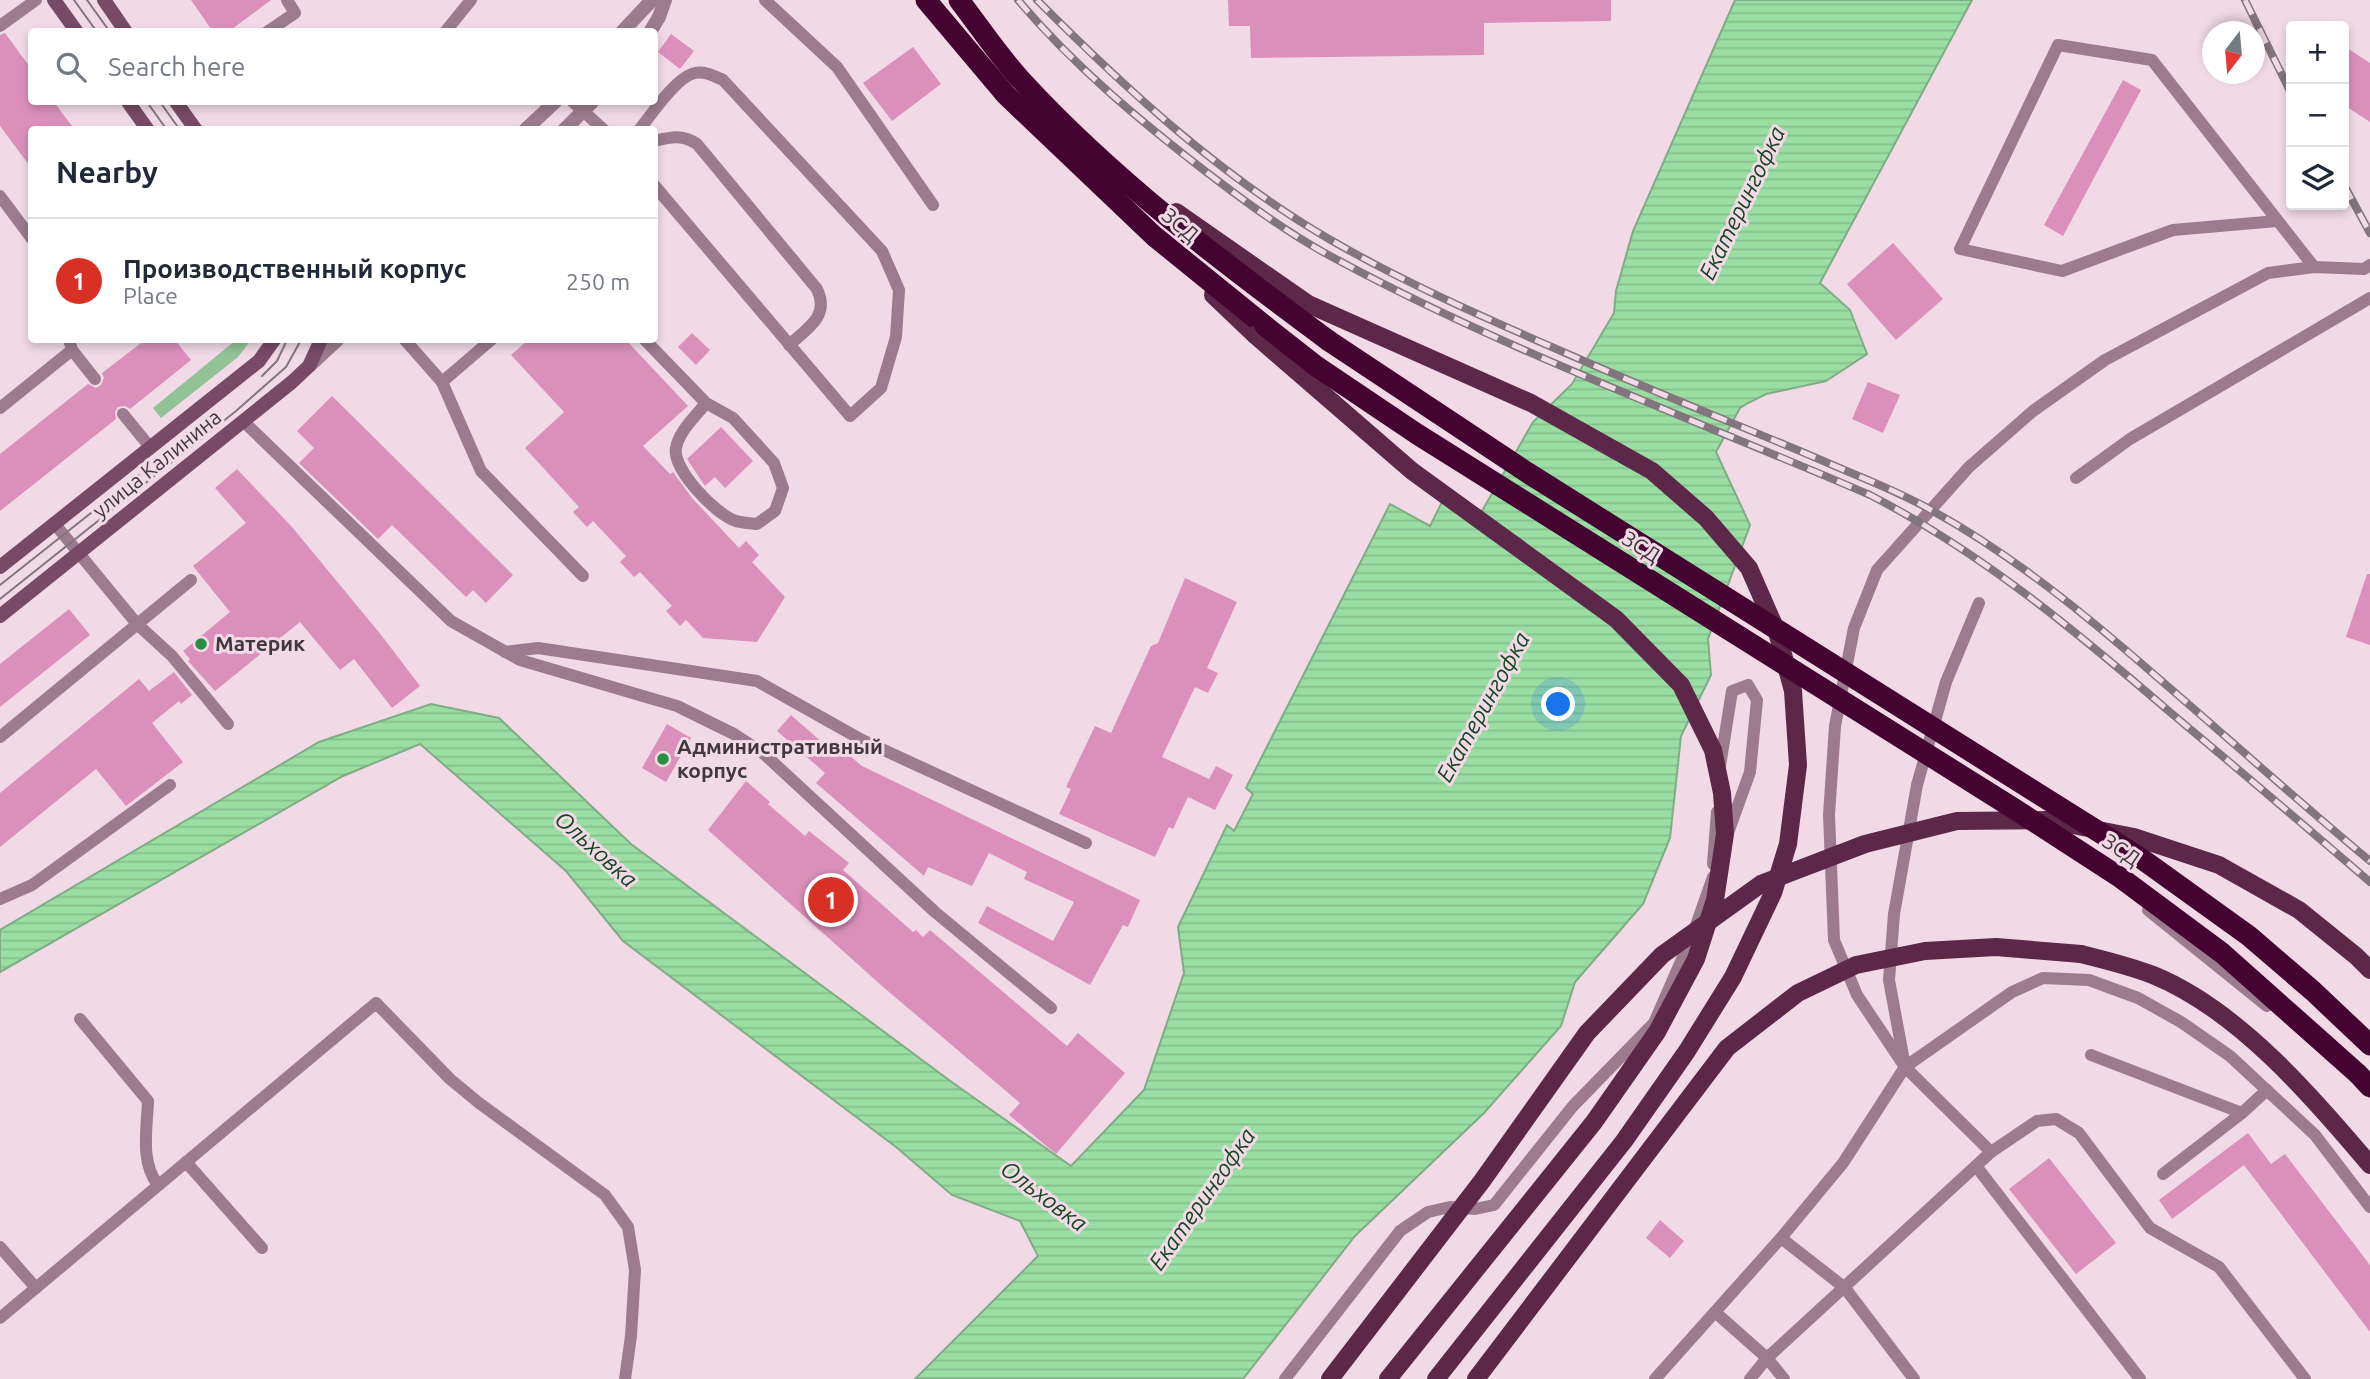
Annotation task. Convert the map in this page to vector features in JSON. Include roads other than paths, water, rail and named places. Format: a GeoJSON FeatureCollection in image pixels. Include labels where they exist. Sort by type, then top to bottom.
{"type":"FeatureCollection","features":[{"type":"Feature","properties":{"kind":"highway","name":"ЗСД"},"geometry":{"type":"LineString","coordinates":[[926,0],[1006,95],[1154,236],[1316,366],[1417,434],[2121,878],[2232,962],[2290,1012],[2370,1088]]}},
{"type":"Feature","properties":{"kind":"highway","name":"ЗСД"},"geometry":{"type":"LineString","coordinates":[[959,0],[1019,78],[1100,160],[1211,254],[1329,341],[1428,409],[2142,859],[2249,936],[2370,1045]]}},
{"type":"Feature","properties":{"kind":"main road"},"geometry":{"type":"LineString","coordinates":[[54,0],[74,28]]}},
{"type":"Feature","properties":{"kind":"main road"},"geometry":{"type":"LineString","coordinates":[[104,0],[123,28]]}},
{"type":"Feature","properties":{"kind":"main road"},"geometry":{"type":"LineString","coordinates":[[130,105],[145,126]]}},
{"type":"Feature","properties":{"kind":"main road"},"geometry":{"type":"LineString","coordinates":[[178,105],[194,126]]}},
{"type":"Feature","properties":{"kind":"main road"},"geometry":{"type":"LineString","coordinates":[[1100,160],[1308,304],[1531,403],[1652,471],[1706,518],[1749,568],[1777,632],[1793,691],[1798,765],[1788,844],[1773,892],[1734,977],[1625,1141],[1436,1379]]}},
{"type":"Feature","properties":{"kind":"main road"},"geometry":{"type":"LineString","coordinates":[[1154,236],[1255,335],[1412,471],[1616,619],[1681,685],[1713,750],[1722,793],[1725,834],[1715,900],[1696,959],[1657,1032],[1594,1122],[1388,1379]]}},
{"type":"Feature","properties":{"kind":"main road","name":"улица Калинина"},"geometry":{"type":"LineString","coordinates":[[0,567],[265,355],[272,343]]}},
{"type":"Feature","properties":{"kind":"main road"},"geometry":{"type":"LineString","coordinates":[[309,366],[320,343]]}},
{"type":"Feature","properties":{"kind":"main road","name":"улица Калинина"},"geometry":{"type":"LineString","coordinates":[[0,616],[244,422],[309,366]]}},
{"type":"Feature","properties":{"kind":"main road"},"geometry":{"type":"LineString","coordinates":[[1331,1379],[1482,1181],[1587,1034],[1662,956],[1761,884],[1865,844],[1957,821],[2047,820],[2134,837],[2219,865],[2299,910],[2370,970]]}},
{"type":"Feature","properties":{"kind":"main road"},"geometry":{"type":"LineString","coordinates":[[1476,1379],[1727,1048],[1798,993],[1856,965],[1925,951],[1996,947],[2081,954],[2155,976],[2228,1020],[2319,1105],[2370,1165]]}},
{"type":"Feature","properties":{"kind":"street"},"geometry":{"type":"LineString","coordinates":[[652,28],[665,0]]}},
{"type":"Feature","properties":{"kind":"street"},"geometry":{"type":"LineString","coordinates":[[625,28],[646,2]]}},
{"type":"Feature","properties":{"kind":"street"},"geometry":{"type":"LineString","coordinates":[[529,126],[552,105]]}},
{"type":"Feature","properties":{"kind":"street"},"geometry":{"type":"LineString","coordinates":[[567,126],[583,105]]}},
{"type":"Feature","properties":{"kind":"street","name":"улица Калинина"},"geometry":{"type":"LineString","coordinates":[[265,355],[280,343]]}},
{"type":"Feature","properties":{"kind":"street","name":"улица Калинина"},"geometry":{"type":"LineString","coordinates":[[309,366],[334,343]]}},
{"type":"Feature","properties":{"kind":"lane"},"geometry":{"type":"LineString","coordinates":[[0,26],[36,0]]}},
{"type":"Feature","properties":{"kind":"lane"},"geometry":{"type":"LineString","coordinates":[[273,28],[295,13],[287,0]]}},
{"type":"Feature","properties":{"kind":"lane"},"geometry":{"type":"LineString","coordinates":[[448,28],[471,0]]}},
{"type":"Feature","properties":{"kind":"lane"},"geometry":{"type":"LineString","coordinates":[[765,0],[837,67],[933,205]]}},
{"type":"Feature","properties":{"kind":"lane"},"geometry":{"type":"LineString","coordinates":[[2277,221],[2173,230],[2062,271],[1960,249],[2058,45],[2152,60],[2314,267]]}},
{"type":"Feature","properties":{"kind":"lane"},"geometry":{"type":"LineString","coordinates":[[642,126],[679,81],[694,73],[709,73],[723,79],[882,251],[899,290],[896,337],[881,388],[850,416],[658,190]]}},
{"type":"Feature","properties":{"kind":"lane"},"geometry":{"type":"LineString","coordinates":[[583,105],[601,126]]}},
{"type":"Feature","properties":{"kind":"lane"},"geometry":{"type":"LineString","coordinates":[[658,140],[676,136],[687,137],[697,144],[817,289],[822,300],[821,312],[789,345]]}},
{"type":"Feature","properties":{"kind":"lane"},"geometry":{"type":"LineString","coordinates":[[0,196],[28,234]]}},
{"type":"Feature","properties":{"kind":"lane"},"geometry":{"type":"LineString","coordinates":[[1991,1152],[1905,1067],[1857,995],[1834,940],[1829,815],[1835,726],[1854,628],[1877,570],[1969,467],[2033,411],[2105,360],[2268,273],[2314,267],[2364,269],[2370,265]]}},
{"type":"Feature","properties":{"kind":"lane"},"geometry":{"type":"LineString","coordinates":[[2077,478],[2130,439],[2370,298]]}},
{"type":"Feature","properties":{"kind":"lane"},"geometry":{"type":"LineString","coordinates":[[408,343],[442,382],[481,471],[583,576]]}},
{"type":"Feature","properties":{"kind":"lane"},"geometry":{"type":"LineString","coordinates":[[442,382],[488,343]]}},
{"type":"Feature","properties":{"kind":"lane"},"geometry":{"type":"LineString","coordinates":[[648,343],[706,403],[733,418],[774,463],[783,488],[775,511],[757,524],[735,521],[716,509],[679,467],[675,451],[679,436],[706,403]]}},
{"type":"Feature","properties":{"kind":"lane"},"geometry":{"type":"LineString","coordinates":[[0,408],[71,345],[95,379]]}},
{"type":"Feature","properties":{"kind":"lane"},"geometry":{"type":"LineString","coordinates":[[123,414],[150,447]]}},
{"type":"Feature","properties":{"kind":"lane"},"geometry":{"type":"LineString","coordinates":[[244,422],[451,621],[520,660],[677,706],[734,734],[763,754],[935,912],[1051,1008]]}},
{"type":"Feature","properties":{"kind":"lane"},"geometry":{"type":"LineString","coordinates":[[54,523],[137,624],[172,656],[228,724]]}},
{"type":"Feature","properties":{"kind":"lane"},"geometry":{"type":"LineString","coordinates":[[0,737],[191,580]]}},
{"type":"Feature","properties":{"kind":"lane"},"geometry":{"type":"LineString","coordinates":[[1905,1067],[1889,980],[1894,914],[1917,785],[1946,682],[1979,603]]}},
{"type":"Feature","properties":{"kind":"lane"},"geometry":{"type":"LineString","coordinates":[[505,652],[538,648],[757,681],[862,740],[1086,843]]}},
{"type":"Feature","properties":{"kind":"lane"},"geometry":{"type":"LineString","coordinates":[[1284,1379],[1400,1231],[1428,1212],[1450,1207],[1475,1209],[1494,1205],[1573,1106],[1654,1023],[1693,934],[1712,880],[1750,772],[1757,700],[1748,685],[1732,691],[1720,766],[1712,880]]}},
{"type":"Feature","properties":{"kind":"lane"},"geometry":{"type":"LineString","coordinates":[[2,894],[32,885],[170,785]]}},
{"type":"Feature","properties":{"kind":"lane"},"geometry":{"type":"LineString","coordinates":[[2052,834],[2370,1088]]}},
{"type":"Feature","properties":{"kind":"lane"},"geometry":{"type":"LineString","coordinates":[[1656,1379],[1781,1238],[1843,1163],[1905,1067],[2012,992],[2043,978],[2089,980],[2138,998],[2181,1022],[2230,1056],[2315,1135],[2370,1207]]}},
{"type":"Feature","properties":{"kind":"lane"},"geometry":{"type":"LineString","coordinates":[[0,1318],[376,1003],[450,1079],[605,1195],[628,1227],[635,1270],[625,1379]]}},
{"type":"Feature","properties":{"kind":"lane"},"geometry":{"type":"LineString","coordinates":[[80,1019],[148,1101],[146,1161],[150,1175],[158,1185]]}},
{"type":"Feature","properties":{"kind":"lane"},"geometry":{"type":"LineString","coordinates":[[2091,1055],[2242,1113]]}},
{"type":"Feature","properties":{"kind":"lane"},"geometry":{"type":"LineString","coordinates":[[2163,1174],[2242,1113],[2267,1090]]}},
{"type":"Feature","properties":{"kind":"lane"},"geometry":{"type":"LineString","coordinates":[[1750,1379],[1768,1358],[1991,1152],[2037,1121],[2056,1119],[2079,1133],[2150,1228],[2219,1268],[2305,1379]]}},
{"type":"Feature","properties":{"kind":"lane"},"geometry":{"type":"LineString","coordinates":[[186,1162],[262,1248]]}},
{"type":"Feature","properties":{"kind":"lane"},"geometry":{"type":"LineString","coordinates":[[1976,1166],[2140,1379]]}},
{"type":"Feature","properties":{"kind":"lane"},"geometry":{"type":"LineString","coordinates":[[1781,1238],[1845,1288],[1914,1379]]}},
{"type":"Feature","properties":{"kind":"lane"},"geometry":{"type":"LineString","coordinates":[[0,1247],[36,1287]]}},
{"type":"Feature","properties":{"kind":"lane"},"geometry":{"type":"LineString","coordinates":[[1715,1312],[1768,1358],[1784,1379]]}},
{"type":"Feature","properties":{"kind":"water"},"geometry":{"type":"Polygon","coordinates":[[[1735,0],[1972,0],[1820,283],[1850,310],[1867,354],[1826,381],[1766,394],[1740,408],[1716,452],[1750,525],[1708,639],[1711,675],[1681,736],[1670,838],[1643,904],[1575,982],[1561,1026],[1484,1113],[1355,1236],[1243,1379],[915,1379],[1038,1256],[1020,1221],[952,1195],[896,1147],[623,941],[566,871],[420,744],[343,776],[0,972],[0,930],[319,742],[431,704],[499,718],[631,844],[953,1083],[1071,1166],[1144,1090],[1184,973],[1178,927],[1227,825],[1234,831],[1253,794],[1246,788],[1390,504],[1430,526],[1442,502],[1482,511],[1533,422],[1572,384],[1614,313],[1616,291],[1633,231],[1735,0]]]}},
{"type":"Feature","properties":{"kind":"tram line"},"geometry":{"type":"LineString","coordinates":[[74,0],[94,28]]}},
{"type":"Feature","properties":{"kind":"tram line"},"geometry":{"type":"LineString","coordinates":[[87,0],[107,28]]}},
{"type":"Feature","properties":{"kind":"tram line"},"geometry":{"type":"LineString","coordinates":[[149,105],[164,126]]}},
{"type":"Feature","properties":{"kind":"tram line"},"geometry":{"type":"LineString","coordinates":[[162,105],[177,126]]}},
{"type":"Feature","properties":{"kind":"tram line"},"geometry":{"type":"LineString","coordinates":[[262,376],[277,361],[286,343]]}},
{"type":"Feature","properties":{"kind":"tram line"},"geometry":{"type":"LineString","coordinates":[[0,599],[236,411],[286,367],[299,343]]}},
{"type":"Feature","properties":{"kind":"tram line"},"geometry":{"type":"LineString","coordinates":[[0,585],[139,475]]}},
{"type":"Feature","properties":{"kind":"railway"},"geometry":{"type":"LineString","coordinates":[[1018,0],[1061,47],[1107,91],[1156,132],[1248,203],[1323,252],[1389,287],[1525,350],[1870,495],[1951,542],[2064,623],[2370,882]]}},
{"type":"Feature","properties":{"kind":"railway"},"geometry":{"type":"LineString","coordinates":[[1037,0],[1175,129],[1249,187],[1329,239],[1414,284],[1502,325],[1904,496],[1991,546],[2103,631],[2370,861]]}},
{"type":"Feature","properties":{"kind":"railway"},"geometry":{"type":"LineString","coordinates":[[2245,0],[2287,84]]}},
{"type":"Feature","properties":{"kind":"railway"},"geometry":{"type":"LineString","coordinates":[[2349,194],[2370,233]]}},
{"type":"Feature","properties":{"kind":"place","name":"Материк"},"geometry":{"type":"Point","coordinates":[201,644]}},
{"type":"Feature","properties":{"kind":"place","name":"Административный корпус"},"geometry":{"type":"Point","coordinates":[663,759]}},
{"type":"Feature","properties":{"kind":"place","name":"Производственный корпус"},"geometry":{"type":"Point","coordinates":[831,900]}},
{"type":"Feature","properties":{"kind":"water label","name":"Екатерингофка"},"geometry":{"type":"Point","coordinates":[1742,203]}},
{"type":"Feature","properties":{"kind":"water label","name":"Екатерингофка"},"geometry":{"type":"Point","coordinates":[1483,707]}},
{"type":"Feature","properties":{"kind":"water label","name":"Ольховка"},"geometry":{"type":"Point","coordinates":[596,849]}},
{"type":"Feature","properties":{"kind":"water label","name":"Ольховка"},"geometry":{"type":"Point","coordinates":[1044,1196]}},
{"type":"Feature","properties":{"kind":"water label","name":"Екатерингофка"},"geometry":{"type":"Point","coordinates":[1202,1199]}}]}
